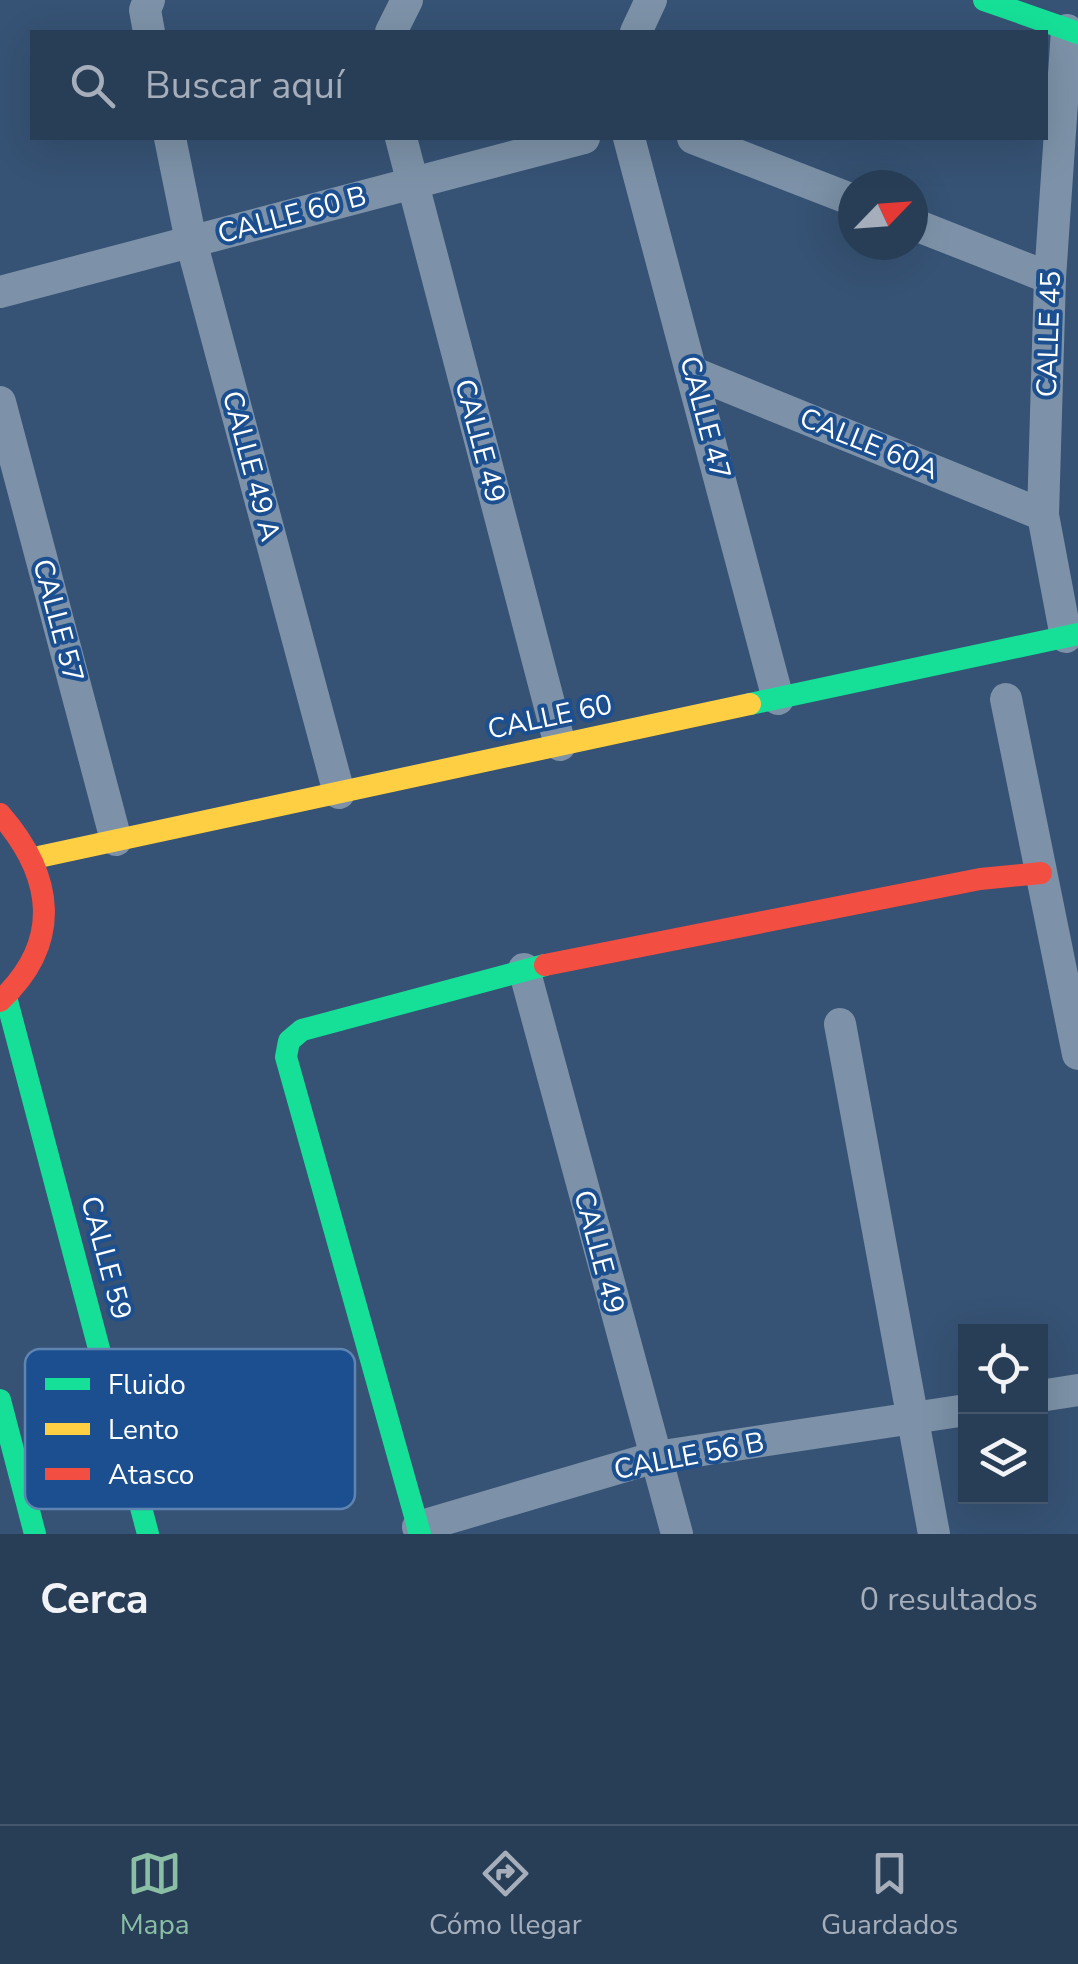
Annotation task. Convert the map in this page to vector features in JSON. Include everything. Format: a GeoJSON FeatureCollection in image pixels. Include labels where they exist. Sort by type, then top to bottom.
{"type":"FeatureCollection","features":[{"type":"Feature","properties":{"kind":"main road"},"geometry":{"type":"LineString","coordinates":[[984,0],[1072,31]]}},
{"type":"Feature","properties":{"kind":"main road","name":"CALLE 60"},"geometry":{"type":"LineString","coordinates":[[34,858],[1072,636]]}},
{"type":"Feature","properties":{"kind":"main road"},"geometry":{"type":"LineString","coordinates":[[0,814],[34,858],[44,894],[43,932],[23,978],[3,999]]}},
{"type":"Feature","properties":{"kind":"main road"},"geometry":{"type":"LineString","coordinates":[[419,1531],[286,1058],[290,1041],[302,1030],[524,969],[980,879],[1040,873]]}},
{"type":"Feature","properties":{"kind":"main road","name":"CALLE 59"},"geometry":{"type":"LineString","coordinates":[[3,999],[98,1349]]}},
{"type":"Feature","properties":{"kind":"main road"},"geometry":{"type":"LineString","coordinates":[[0,1400],[25,1496]]}},
{"type":"Feature","properties":{"kind":"main road"},"geometry":{"type":"LineString","coordinates":[[28,1509],[35,1534]]}},
{"type":"Feature","properties":{"kind":"main road","name":"CALLE 59"},"geometry":{"type":"LineString","coordinates":[[141,1509],[148,1534]]}},
{"type":"Feature","properties":{"kind":"street"},"geometry":{"type":"LineString","coordinates":[[149,30],[144,10],[150,0]]}},
{"type":"Feature","properties":{"kind":"street"},"geometry":{"type":"LineString","coordinates":[[392,30],[407,0]]}},
{"type":"Feature","properties":{"kind":"street"},"geometry":{"type":"LineString","coordinates":[[637,30],[651,0]]}},
{"type":"Feature","properties":{"kind":"street","name":"CALLE 45"},"geometry":{"type":"LineString","coordinates":[[1072,31],[1050,278],[1044,515],[1072,636]]}},
{"type":"Feature","properties":{"kind":"street","name":"CALLE 49 A"},"geometry":{"type":"LineString","coordinates":[[170,140],[191,242],[339,793]]}},
{"type":"Feature","properties":{"kind":"street","name":"CALLE 49"},"geometry":{"type":"LineString","coordinates":[[402,140],[560,746]]}},
{"type":"Feature","properties":{"kind":"street","name":"CALLE 60 B"},"geometry":{"type":"LineString","coordinates":[[0,292],[576,140]]}},
{"type":"Feature","properties":{"kind":"street","name":"CALLE 47"},"geometry":{"type":"LineString","coordinates":[[630,140],[778,699]]}},
{"type":"Feature","properties":{"kind":"street"},"geometry":{"type":"LineString","coordinates":[[697,140],[838,194]]}},
{"type":"Feature","properties":{"kind":"street"},"geometry":{"type":"LineString","coordinates":[[928,230],[1050,278]]}},
{"type":"Feature","properties":{"kind":"street","name":"CALLE 60A"},"geometry":{"type":"LineString","coordinates":[[694,373],[1044,515]]}},
{"type":"Feature","properties":{"kind":"street","name":"CALLE 57"},"geometry":{"type":"LineString","coordinates":[[0,402],[116,840]]}},
{"type":"Feature","properties":{"kind":"street"},"geometry":{"type":"LineString","coordinates":[[1006,699],[1078,1054]]}},
{"type":"Feature","properties":{"kind":"street","name":"CALLE 49"},"geometry":{"type":"LineString","coordinates":[[524,969],[677,1534]]}},
{"type":"Feature","properties":{"kind":"street"},"geometry":{"type":"LineString","coordinates":[[840,1024],[934,1534]]}},
{"type":"Feature","properties":{"kind":"street"},"geometry":{"type":"LineString","coordinates":[[1048,1395],[1078,1390]]}},
{"type":"Feature","properties":{"kind":"street","name":"CALLE 56 B"},"geometry":{"type":"LineString","coordinates":[[419,1531],[656,1457],[958,1411]]}},
{"type":"Feature","properties":{"kind":"traffic: fast"},"geometry":{"type":"LineString","coordinates":[[984,0],[1078,33]]}},
{"type":"Feature","properties":{"kind":"traffic: fast"},"geometry":{"type":"LineString","coordinates":[[750,704],[1078,634]]}},
{"type":"Feature","properties":{"kind":"traffic: fast"},"geometry":{"type":"LineString","coordinates":[[420,1534],[286,1057],[289,1041],[302,1030],[545,965]]}},
{"type":"Feature","properties":{"kind":"traffic: fast"},"geometry":{"type":"LineString","coordinates":[[6,997],[99,1349]]}},
{"type":"Feature","properties":{"kind":"traffic: fast"},"geometry":{"type":"LineString","coordinates":[[0,1400],[25,1496]]}},
{"type":"Feature","properties":{"kind":"traffic: fast"},"geometry":{"type":"LineString","coordinates":[[28,1509],[35,1534]]}},
{"type":"Feature","properties":{"kind":"traffic: fast"},"geometry":{"type":"LineString","coordinates":[[141,1509],[148,1534]]}},
{"type":"Feature","properties":{"kind":"traffic: slow"},"geometry":{"type":"LineString","coordinates":[[34,858],[750,704]]}},
{"type":"Feature","properties":{"kind":"traffic: jam"},"geometry":{"type":"LineString","coordinates":[[0,814],[32,861],[44,909],[34,956],[0,1001]]}},
{"type":"Feature","properties":{"kind":"traffic: jam"},"geometry":{"type":"LineString","coordinates":[[545,965],[980,879],[1041,873]]}}]}
